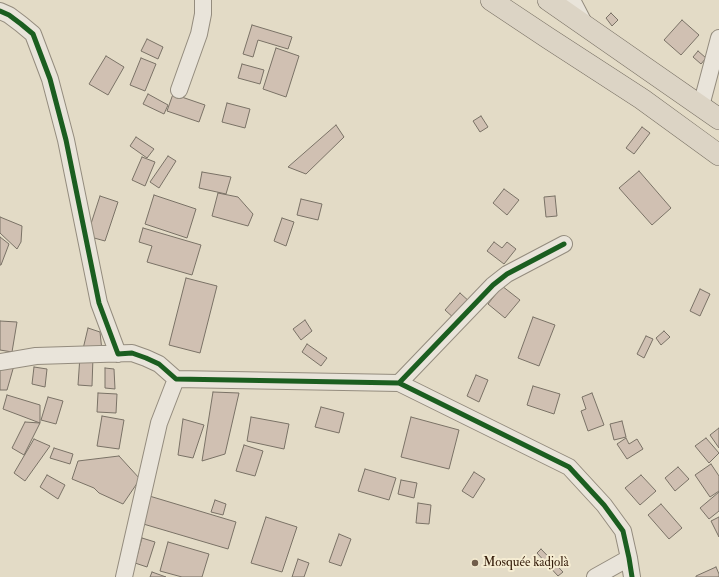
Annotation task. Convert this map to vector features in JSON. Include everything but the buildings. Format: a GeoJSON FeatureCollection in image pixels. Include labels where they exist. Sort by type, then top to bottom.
{"type":"FeatureCollection","features":[{"type":"Feature","properties":{"kind":"main road"},"geometry":{"type":"LineString","coordinates":[[492,0],[642,99],[719,155]]}},
{"type":"Feature","properties":{"kind":"main road"},"geometry":{"type":"LineString","coordinates":[[548,0],[719,119]]}},
{"type":"Feature","properties":{"kind":"street"},"geometry":{"type":"LineString","coordinates":[[179,90],[198,34],[203,14],[203,0]]}},
{"type":"Feature","properties":{"kind":"street"},"geometry":{"type":"LineString","coordinates":[[572,0],[586,26]]}},
{"type":"Feature","properties":{"kind":"street"},"geometry":{"type":"LineString","coordinates":[[0,11],[9,15],[33,34],[50,79],[66,140],[99,302],[118,354]]}},
{"type":"Feature","properties":{"kind":"street"},"geometry":{"type":"LineString","coordinates":[[701,106],[719,38]]}},
{"type":"Feature","properties":{"kind":"street"},"geometry":{"type":"LineString","coordinates":[[398,383],[493,285],[508,274],[564,244]]}},
{"type":"Feature","properties":{"kind":"street"},"geometry":{"type":"LineString","coordinates":[[0,362],[36,356],[132,353],[159,364],[176,379],[398,383],[569,467],[604,505],[623,531],[632,577]]}},
{"type":"Feature","properties":{"kind":"street"},"geometry":{"type":"LineString","coordinates":[[124,577],[159,423],[176,379]]}},
{"type":"Feature","properties":{"kind":"street"},"geometry":{"type":"LineString","coordinates":[[595,577],[629,558]]}},
{"type":"Feature","properties":{"kind":"cycle path"},"geometry":{"type":"LineString","coordinates":[[0,11],[9,15],[33,34],[50,79],[66,140],[99,303],[118,354],[132,353],[146,358],[159,364],[176,379],[399,383],[569,467],[604,505],[623,531],[632,577]]}},
{"type":"Feature","properties":{"kind":"cycle path"},"geometry":{"type":"LineString","coordinates":[[399,383],[493,285],[507,274],[564,244]]}},
{"type":"Feature","properties":{"kind":"place","name":"Mosquée kadjolà"},"geometry":{"type":"Point","coordinates":[475,563]}}]}
